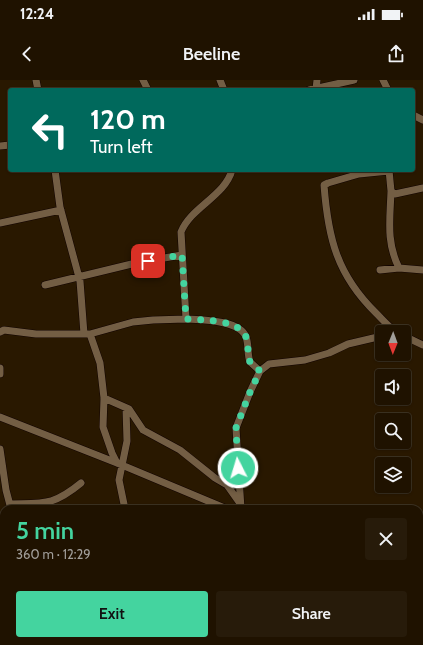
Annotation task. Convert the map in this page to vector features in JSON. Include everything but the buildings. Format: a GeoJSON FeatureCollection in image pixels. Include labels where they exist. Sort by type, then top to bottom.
{"type":"FeatureCollection","features":[{"type":"Feature","properties":{"kind":"street"},"geometry":{"type":"LineString","coordinates":[[317,88],[354,80]]}},
{"type":"Feature","properties":{"kind":"street"},"geometry":{"type":"LineString","coordinates":[[55,172],[61,210],[79,276],[87,334],[100,363],[104,398],[103,427],[112,453],[120,464]]}},
{"type":"Feature","properties":{"kind":"street"},"geometry":{"type":"LineString","coordinates":[[186,319],[181,237],[183,227],[226,182],[231,172]]}},
{"type":"Feature","properties":{"kind":"street"},"geometry":{"type":"LineString","coordinates":[[374,172],[359,174],[328,182],[324,185],[328,227],[340,263],[358,294],[388,325]]}},
{"type":"Feature","properties":{"kind":"street"},"geometry":{"type":"LineString","coordinates":[[389,172],[391,191],[389,238],[391,248],[399,268]]}},
{"type":"Feature","properties":{"kind":"street"},"geometry":{"type":"LineString","coordinates":[[391,191],[399,194],[423,188]]}},
{"type":"Feature","properties":{"kind":"street"},"geometry":{"type":"LineString","coordinates":[[0,223],[61,210]]}},
{"type":"Feature","properties":{"kind":"street"},"geometry":{"type":"LineString","coordinates":[[45,285],[79,276],[182,255]]}},
{"type":"Feature","properties":{"kind":"street"},"geometry":{"type":"LineString","coordinates":[[380,270],[399,268],[423,270]]}},
{"type":"Feature","properties":{"kind":"street"},"geometry":{"type":"LineString","coordinates":[[0,332],[4,330],[36,334],[87,334],[133,322],[153,320],[186,319],[224,323],[237,328],[244,334],[247,339],[250,362],[260,371]]}},
{"type":"Feature","properties":{"kind":"street"},"geometry":{"type":"LineString","coordinates":[[240,505],[236,428],[260,371],[268,364],[305,360],[329,353],[348,344],[375,338]]}},
{"type":"Feature","properties":{"kind":"street"},"geometry":{"type":"LineString","coordinates":[[411,339],[423,345]]}},
{"type":"Feature","properties":{"kind":"street"},"geometry":{"type":"LineString","coordinates":[[0,368],[0,374]]}},
{"type":"Feature","properties":{"kind":"street"},"geometry":{"type":"LineString","coordinates":[[104,398],[132,411],[143,430],[152,437],[180,450],[215,478],[227,484],[233,492],[239,505]]}},
{"type":"Feature","properties":{"kind":"street"},"geometry":{"type":"LineString","coordinates":[[124,505],[119,480],[120,464],[127,442],[126,408]]}},
{"type":"Feature","properties":{"kind":"street"},"geometry":{"type":"LineString","coordinates":[[0,417],[120,464],[217,505]]}},
{"type":"Feature","properties":{"kind":"street"},"geometry":{"type":"LineString","coordinates":[[0,448],[10,505]]}},
{"type":"Feature","properties":{"kind":"street"},"geometry":{"type":"LineString","coordinates":[[23,505],[57,500],[65,496],[81,483]]}},
{"type":"Feature","properties":{"kind":"route"},"geometry":{"type":"LineString","coordinates":[[148,261],[182,255],[186,319],[208,320],[224,323],[242,331],[247,339],[249,360],[251,365],[260,371],[236,428],[238,468]]}}]}
